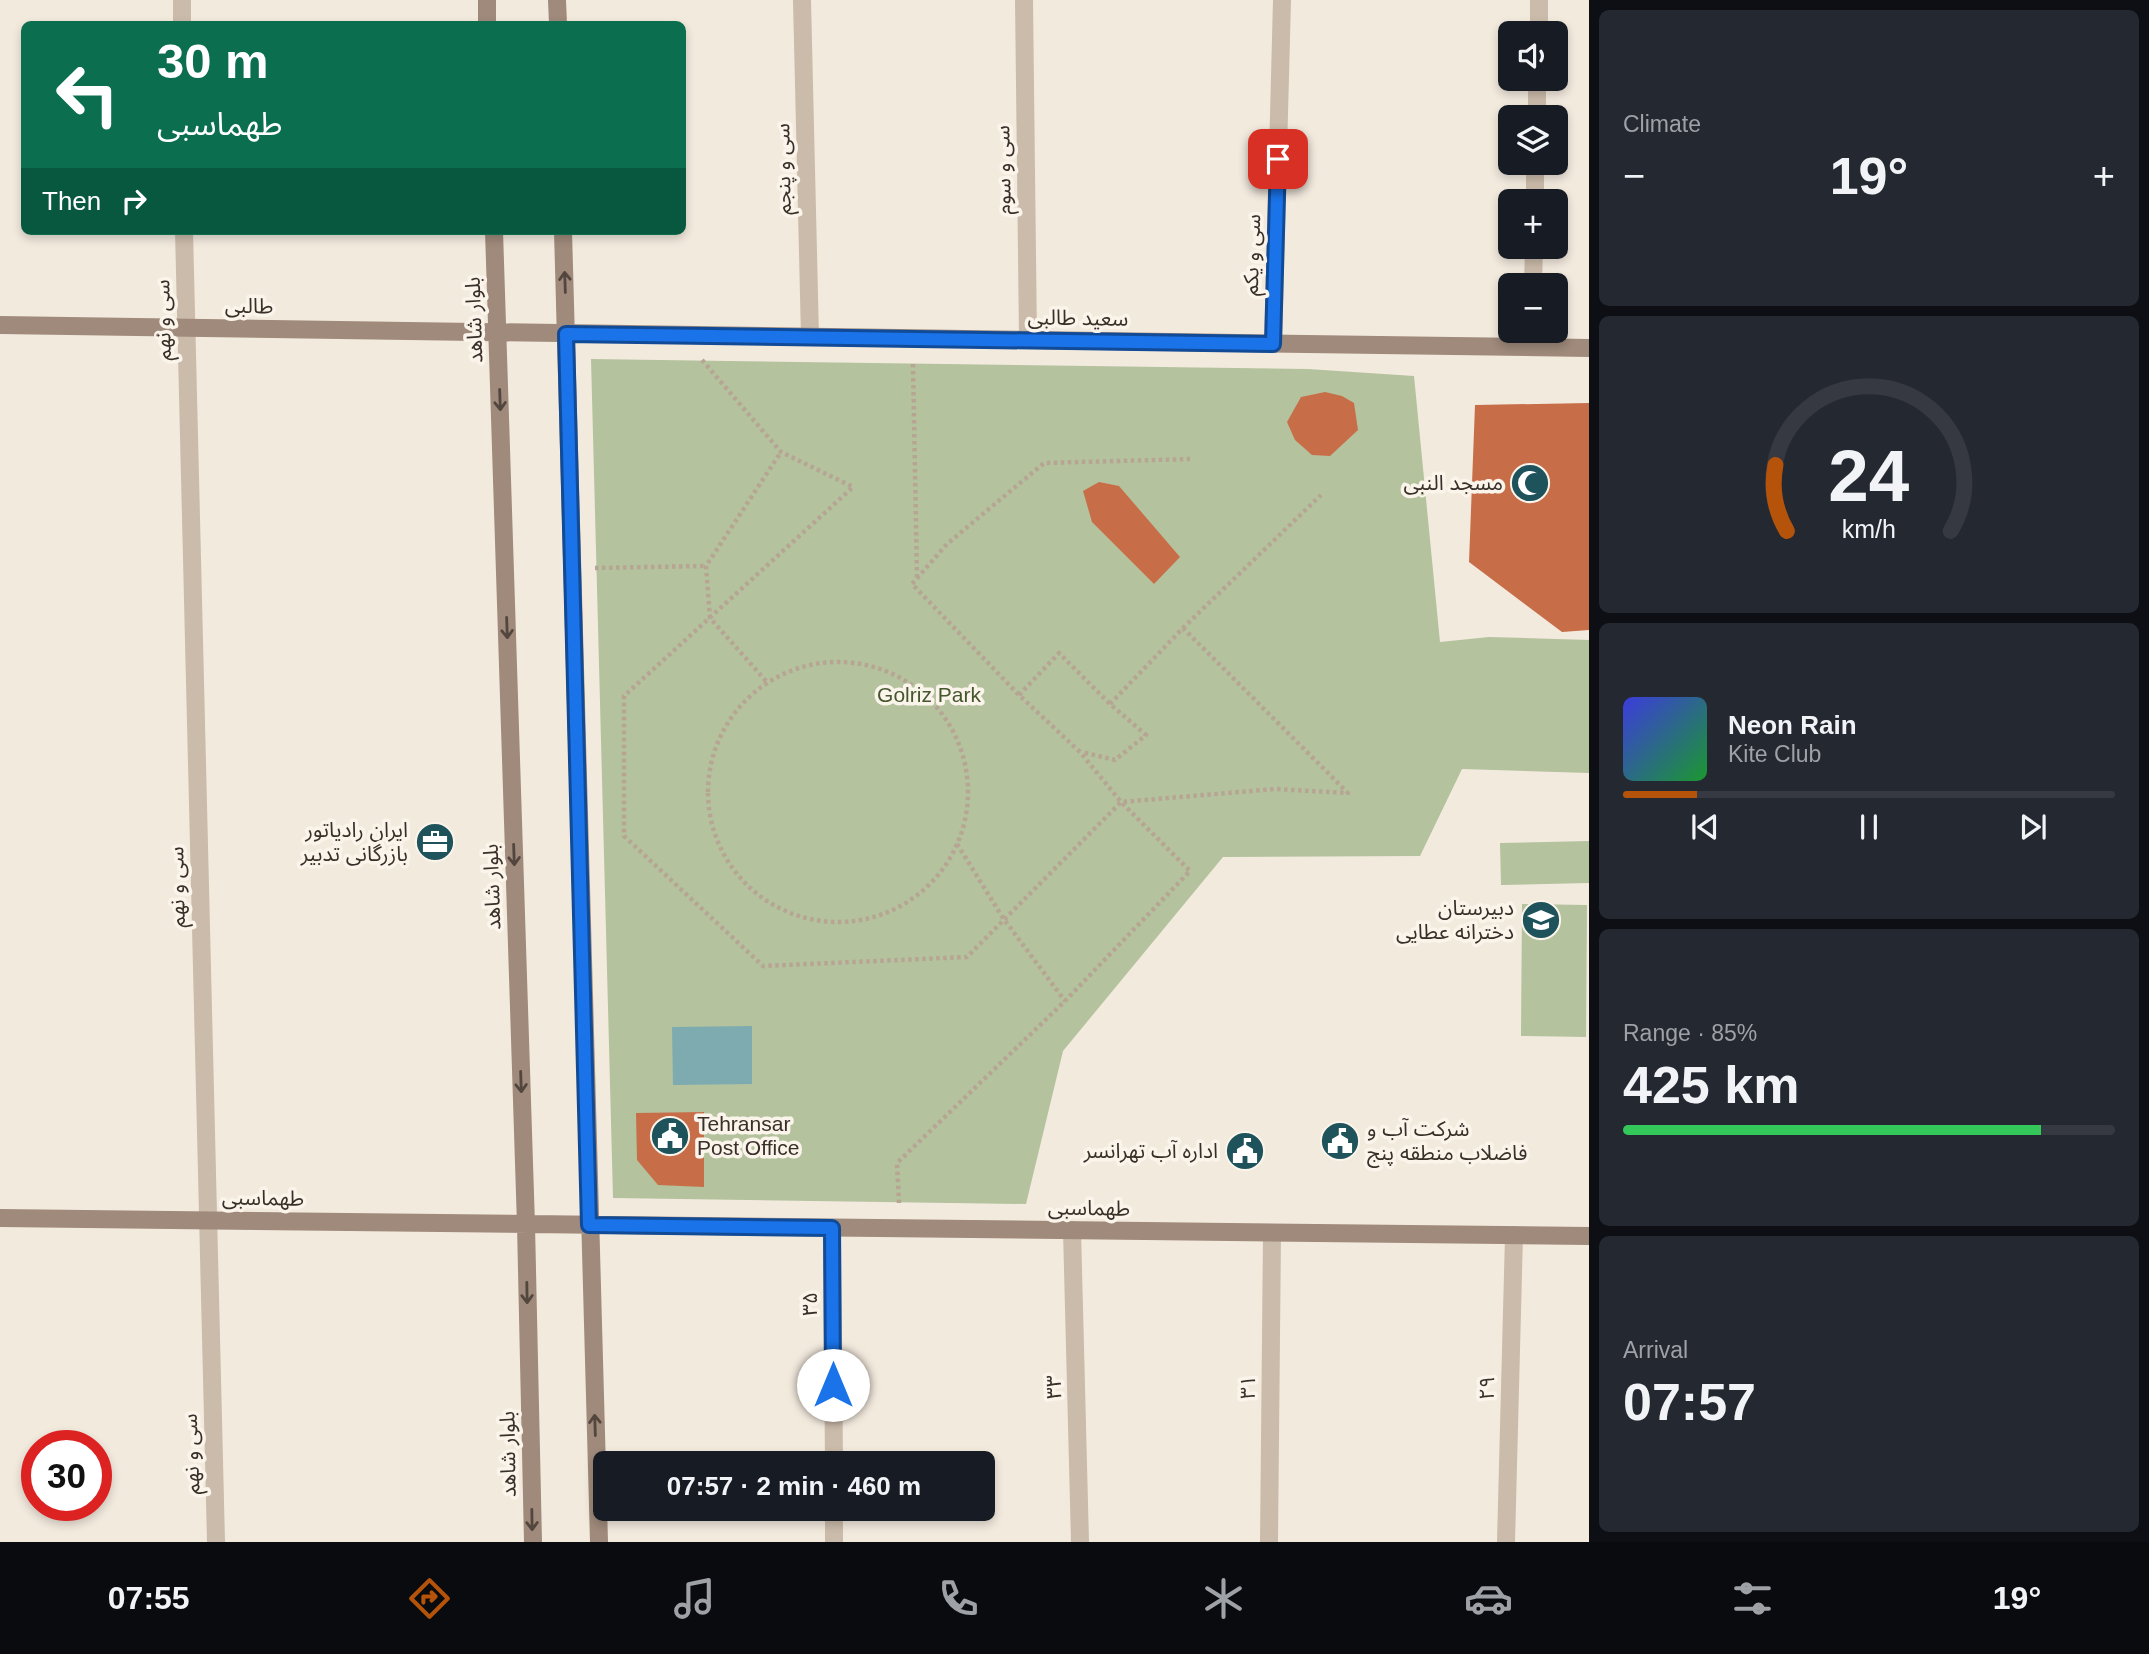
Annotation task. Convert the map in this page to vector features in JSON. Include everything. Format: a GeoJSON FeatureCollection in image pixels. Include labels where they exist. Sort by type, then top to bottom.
{"type":"FeatureCollection","features":[{"type":"Feature","properties":{"kind":"street"},"geometry":{"type":"LineString","coordinates":[[182,0],[182,21]]}},
{"type":"Feature","properties":{"kind":"street"},"geometry":{"type":"LineString","coordinates":[[487,0],[488,21]]}},
{"type":"Feature","properties":{"kind":"street"},"geometry":{"type":"LineString","coordinates":[[557,0],[558,21]]}},
{"type":"Feature","properties":{"kind":"street","name":"سی و پنجم"},"geometry":{"type":"LineString","coordinates":[[802,0],[810,337]]}},
{"type":"Feature","properties":{"kind":"street","name":"سی و سوم"},"geometry":{"type":"LineString","coordinates":[[1024,0],[1028,340]]}},
{"type":"Feature","properties":{"kind":"street","name":"سی و یکم"},"geometry":{"type":"LineString","coordinates":[[1273,344],[1282,0]]}},
{"type":"Feature","properties":{"kind":"street"},"geometry":{"type":"LineString","coordinates":[[1538,21],[1539,0]]}},
{"type":"Feature","properties":{"kind":"street","name":"سی و نهم"},"geometry":{"type":"LineString","coordinates":[[184,235],[216,1542]]}},
{"type":"Feature","properties":{"kind":"street","name":"بلوار شاهد"},"geometry":{"type":"LineString","coordinates":[[494,235],[526,1225],[533,1542]]}},
{"type":"Feature","properties":{"kind":"street"},"geometry":{"type":"LineString","coordinates":[[563,235],[599,1542]]}},
{"type":"Feature","properties":{"kind":"street","name":"طالبی"},"geometry":{"type":"LineString","coordinates":[[0,325],[566,334]]}},
{"type":"Feature","properties":{"kind":"street","name":"سعید طالبی"},"geometry":{"type":"LineString","coordinates":[[566,334],[1273,344],[1498,340]]}},
{"type":"Feature","properties":{"kind":"street","name":"سعید طالبی"},"geometry":{"type":"LineString","coordinates":[[1557,343],[1589,348]]}},
{"type":"Feature","properties":{"kind":"street","name":"طهماسبی"},"geometry":{"type":"LineString","coordinates":[[0,1218],[1589,1236]]}},
{"type":"Feature","properties":{"kind":"street","name":"۳۵"},"geometry":{"type":"LineString","coordinates":[[832,1228],[834,1451]]}},
{"type":"Feature","properties":{"kind":"street","name":"۳۳"},"geometry":{"type":"LineString","coordinates":[[1072,1230],[1080,1542]]}},
{"type":"Feature","properties":{"kind":"street","name":"۳۱"},"geometry":{"type":"LineString","coordinates":[[1269,1542],[1272,1233]]}},
{"type":"Feature","properties":{"kind":"street","name":"۲۹"},"geometry":{"type":"LineString","coordinates":[[1506,1542],[1514,1236]]}},
{"type":"Feature","properties":{"kind":"street"},"geometry":{"type":"LineString","coordinates":[[834,1521],[834,1542]]}},
{"type":"Feature","properties":{"kind":"path"},"geometry":{"type":"LineString","coordinates":[[702,360],[781,452],[853,487],[624,696],[624,836],[763,966],[967,957],[1121,802],[1275,789],[1348,793],[1183,628]]}},
{"type":"Feature","properties":{"kind":"path"},"geometry":{"type":"LineString","coordinates":[[913,363],[917,578]]}},
{"type":"Feature","properties":{"kind":"path"},"geometry":{"type":"LineString","coordinates":[[766,681],[710,618],[706,566],[781,452]]}},
{"type":"Feature","properties":{"kind":"path"},"geometry":{"type":"LineString","coordinates":[[899,1203],[897,1163],[1065,1001],[1190,872],[1121,802],[1080,751],[1019,695],[912,584],[947,544],[1044,463],[1190,459]]}},
{"type":"Feature","properties":{"kind":"path"},"geometry":{"type":"LineString","coordinates":[[1110,704],[1183,628],[1321,495]]}},
{"type":"Feature","properties":{"kind":"path"},"geometry":{"type":"LineString","coordinates":[[595,568],[706,566]]}},
{"type":"Feature","properties":{"kind":"path"},"geometry":{"type":"LineString","coordinates":[[1019,695],[1059,653],[1110,704],[1146,735],[1115,760],[1080,751]]}},
{"type":"Feature","properties":{"kind":"path"},"geometry":{"type":"LineString","coordinates":[[840,661],[880,668],[916,687],[945,717],[963,754],[969,794],[962,835],[957,844],[943,871],[910,902],[869,920],[823,923],[780,910],[744,884],[718,846],[707,802],[712,757],[731,716],[766,681],[799,666],[840,661]]}},
{"type":"Feature","properties":{"kind":"path"},"geometry":{"type":"LineString","coordinates":[[957,844],[1003,919],[1065,1001]]}},
{"type":"Feature","properties":{"kind":"green space","name":"Golriz Park"},"geometry":{"type":"Polygon","coordinates":[[[591,359],[1308,369],[1414,376],[1440,642],[1489,637],[1589,640],[1589,773],[1462,769],[1420,856],[1223,857],[1063,1051],[1026,1204],[613,1198],[591,359]]]}},
{"type":"Feature","properties":{"kind":"green space"},"geometry":{"type":"Polygon","coordinates":[[[1589,841],[1589,883],[1501,885],[1500,843],[1589,841]]]}},
{"type":"Feature","properties":{"kind":"green space"},"geometry":{"type":"Polygon","coordinates":[[[1522,904],[1587,905],[1586,1037],[1521,1036],[1522,904]]]}},
{"type":"Feature","properties":{"kind":"water"},"geometry":{"type":"Polygon","coordinates":[[[752,1026],[752,1084],[673,1085],[672,1027],[752,1026]]]}},
{"type":"Feature","properties":{"kind":"building"},"geometry":{"type":"Polygon","coordinates":[[[1325,392],[1342,396],[1354,403],[1358,430],[1330,456],[1312,455],[1295,440],[1287,422],[1301,397],[1325,392]]]}},
{"type":"Feature","properties":{"kind":"building","name":"مسجد النبی"},"geometry":{"type":"Polygon","coordinates":[[[1589,403],[1589,630],[1562,632],[1469,562],[1475,405],[1589,403]]]}},
{"type":"Feature","properties":{"kind":"building"},"geometry":{"type":"Polygon","coordinates":[[[1099,482],[1119,486],[1180,557],[1154,584],[1092,522],[1083,491],[1099,482]]]}},
{"type":"Feature","properties":{"kind":"building","name":"Tehransar Post Office"},"geometry":{"type":"Polygon","coordinates":[[[704,1112],[704,1187],[658,1185],[637,1160],[636,1113],[704,1112]]]}},
{"type":"Feature","properties":{"kind":"place","name":"مسجد النبی"},"geometry":{"type":"Point","coordinates":[1530,483]}},
{"type":"Feature","properties":{"kind":"place","name":"ایران رادیاتور بازرگانی تدبیر"},"geometry":{"type":"Point","coordinates":[435,842]}},
{"type":"Feature","properties":{"kind":"place","name":"دبیرستان دخترانه عطایی"},"geometry":{"type":"Point","coordinates":[1541,920]}},
{"type":"Feature","properties":{"kind":"place","name":"Tehransar Post Office"},"geometry":{"type":"Point","coordinates":[670,1136]}},
{"type":"Feature","properties":{"kind":"place","name":"شرکت آب و فاضلاب منطقه پنج"},"geometry":{"type":"Point","coordinates":[1340,1141]}},
{"type":"Feature","properties":{"kind":"place","name":"اداره آب تهرانسر"},"geometry":{"type":"Point","coordinates":[1245,1151]}},
{"type":"Feature","properties":{"kind":"route"},"geometry":{"type":"LineString","coordinates":[[833,1385],[832,1228],[589,1225],[566,334],[1273,344],[1278,159]]}}]}
